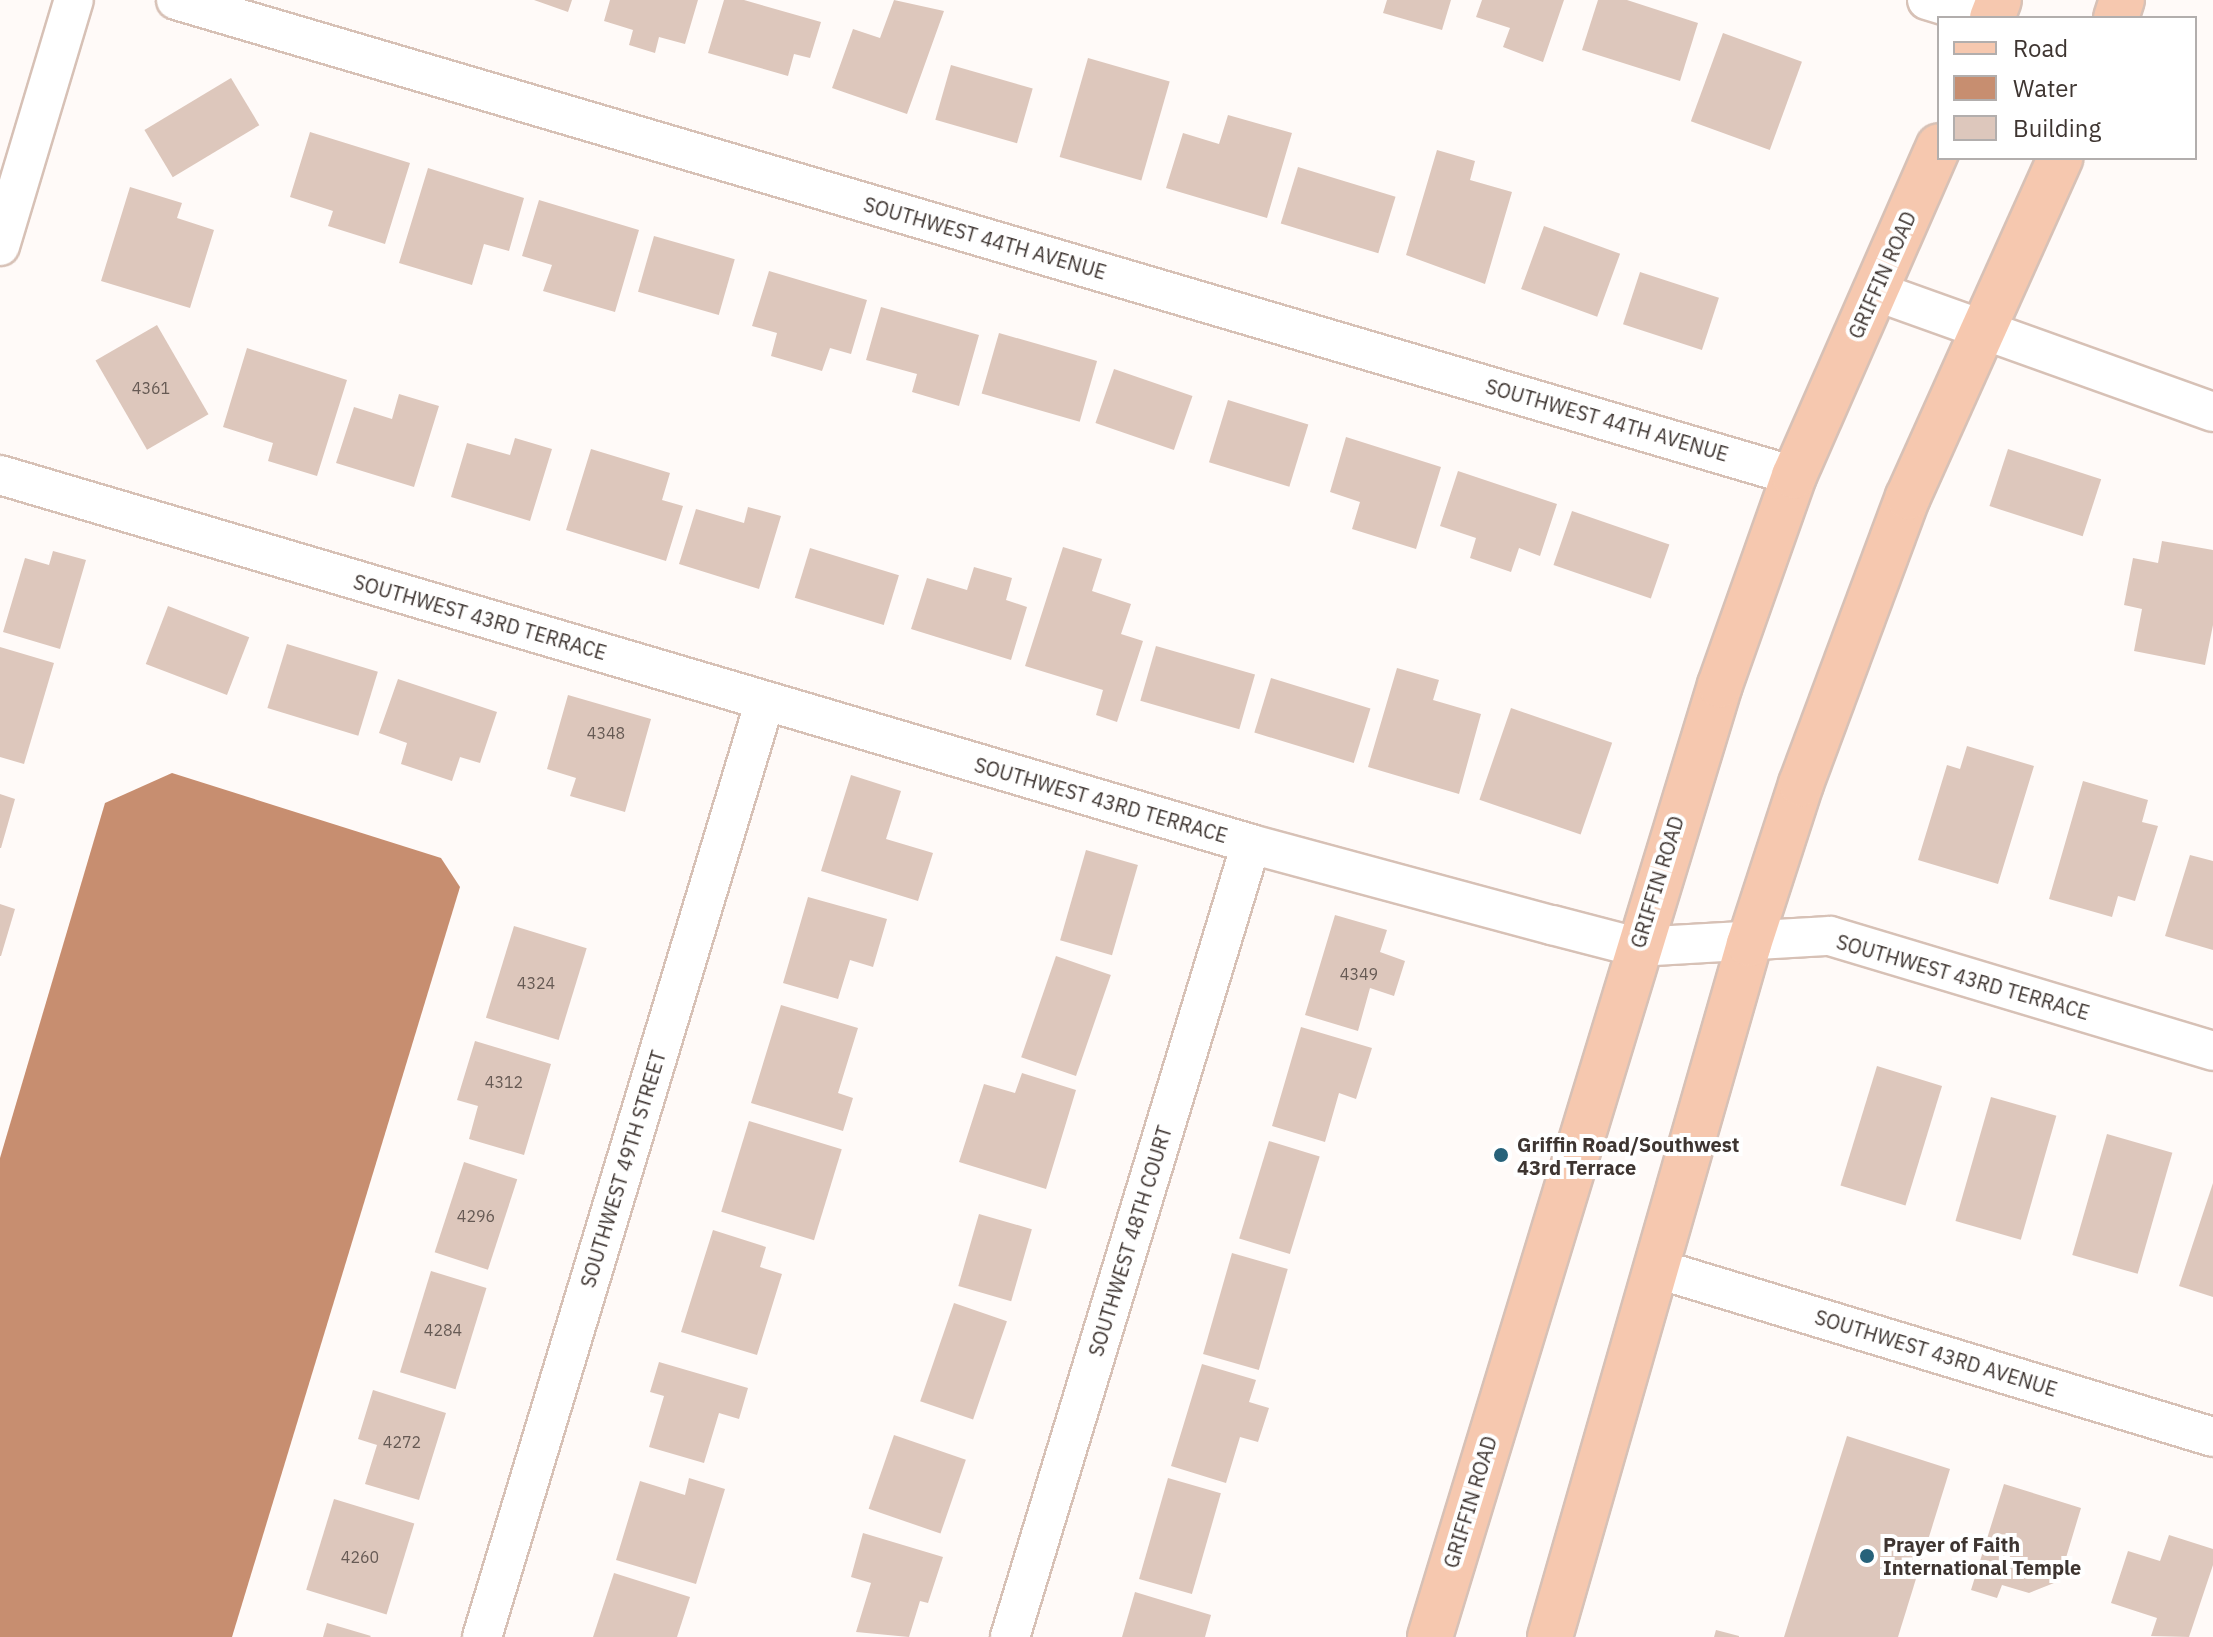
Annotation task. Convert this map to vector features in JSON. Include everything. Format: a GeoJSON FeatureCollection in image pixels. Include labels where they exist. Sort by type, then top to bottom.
{"type":"FeatureCollection","features":[{"type":"Feature","properties":{"kind":"main road","name":"GRIFFIN ROAD"},"geometry":{"type":"LineString","coordinates":[[1430,1637],[1637,947],[1720,685],[1794,476],[1937,151]]}},
{"type":"Feature","properties":{"kind":"main road"},"geometry":{"type":"LineString","coordinates":[[1550,1637],[1749,944],[1853,635],[1908,497],[2059,160]]}},
{"type":"Feature","properties":{"kind":"street"},"geometry":{"type":"LineString","coordinates":[[0,246],[74,0]]}},
{"type":"Feature","properties":{"kind":"street","name":"SOUTHWEST 44TH AVENUE"},"geometry":{"type":"LineString","coordinates":[[176,0],[1794,476]]}},
{"type":"Feature","properties":{"kind":"street"},"geometry":{"type":"LineString","coordinates":[[1927,0],[1979,16]]}},
{"type":"Feature","properties":{"kind":"street"},"geometry":{"type":"LineString","coordinates":[[1875,291],[2213,412]]}},
{"type":"Feature","properties":{"kind":"street","name":"SOUTHWEST 43RD TERRACE"},"geometry":{"type":"LineString","coordinates":[[0,475],[1251,844],[1637,947],[1749,944],[1830,936],[2213,1051]]}},
{"type":"Feature","properties":{"kind":"street","name":"SOUTHWEST 49TH STREET"},"geometry":{"type":"LineString","coordinates":[[482,1637],[765,701]]}},
{"type":"Feature","properties":{"kind":"street","name":"SOUTHWEST 48TH COURT"},"geometry":{"type":"LineString","coordinates":[[1010,1637],[1251,844]]}},
{"type":"Feature","properties":{"kind":"street","name":"SOUTHWEST 43RD AVENUE"},"geometry":{"type":"LineString","coordinates":[[1658,1269],[2213,1437]]}},
{"type":"Feature","properties":{"kind":"water"},"geometry":{"type":"Polygon","coordinates":[[[172,773],[441,858],[460,887],[232,1637],[0,1637],[0,1158],[105,803],[172,773]]]}},
{"type":"Feature","properties":{"kind":"building"},"geometry":{"type":"Polygon","coordinates":[[[534,0],[572,0],[568,12],[534,0]]]}},
{"type":"Feature","properties":{"kind":"building"},"geometry":{"type":"Polygon","coordinates":[[[610,0],[698,0],[685,44],[659,37],[655,53],[629,45],[633,30],[604,21],[610,0]]]}},
{"type":"Feature","properties":{"kind":"building"},"geometry":{"type":"Polygon","coordinates":[[[724,0],[744,0],[821,22],[810,58],[794,54],[788,76],[708,53],[724,0]]]}},
{"type":"Feature","properties":{"kind":"building"},"geometry":{"type":"Polygon","coordinates":[[[894,0],[944,11],[907,114],[832,88],[853,29],[880,38],[894,0]]]}},
{"type":"Feature","properties":{"kind":"building"},"geometry":{"type":"Polygon","coordinates":[[[1387,0],[1451,0],[1442,30],[1383,13],[1387,0]]]}},
{"type":"Feature","properties":{"kind":"building"},"geometry":{"type":"Polygon","coordinates":[[[1482,0],[1564,0],[1543,62],[1503,47],[1510,28],[1476,17],[1482,0]]]}},
{"type":"Feature","properties":{"kind":"building"},"geometry":{"type":"Polygon","coordinates":[[[1598,0],[1627,0],[1698,23],[1680,81],[1582,50],[1598,0]]]}},
{"type":"Feature","properties":{"kind":"building"},"geometry":{"type":"Polygon","coordinates":[[[1723,33],[1802,62],[1770,150],[1691,121],[1723,33]]]}},
{"type":"Feature","properties":{"kind":"building"},"geometry":{"type":"Polygon","coordinates":[[[1088,58],[1170,81],[1141,180],[1060,157],[1088,58]]]}},
{"type":"Feature","properties":{"kind":"building"},"geometry":{"type":"Polygon","coordinates":[[[951,65],[1033,88],[1017,143],[935,120],[951,65]]]}},
{"type":"Feature","properties":{"kind":"building"},"geometry":{"type":"Polygon","coordinates":[[[231,78],[259,125],[173,177],[144,130],[231,78]]]}},
{"type":"Feature","properties":{"kind":"building"},"geometry":{"type":"Polygon","coordinates":[[[1228,115],[1292,133],[1267,218],[1166,188],[1183,133],[1219,144],[1228,115]]]}},
{"type":"Feature","properties":{"kind":"building"},"geometry":{"type":"Polygon","coordinates":[[[310,132],[410,163],[385,244],[328,226],[333,211],[290,197],[310,132]]]}},
{"type":"Feature","properties":{"kind":"building"},"geometry":{"type":"Polygon","coordinates":[[[1437,150],[1475,161],[1470,180],[1512,192],[1485,284],[1406,255],[1437,150]]]}},
{"type":"Feature","properties":{"kind":"building"},"geometry":{"type":"Polygon","coordinates":[[[1298,167],[1396,197],[1378,253],[1281,223],[1298,167]]]}},
{"type":"Feature","properties":{"kind":"building"},"geometry":{"type":"Polygon","coordinates":[[[428,168],[524,198],[509,251],[484,244],[472,285],[399,263],[428,168]]]}},
{"type":"Feature","properties":{"kind":"building"},"geometry":{"type":"Polygon","coordinates":[[[130,187],[182,203],[177,218],[214,230],[190,308],[101,281],[130,187]]]}},
{"type":"Feature","properties":{"kind":"building"},"geometry":{"type":"Polygon","coordinates":[[[539,200],[639,230],[615,312],[543,291],[552,265],[522,256],[539,200]]]}},
{"type":"Feature","properties":{"kind":"building"},"geometry":{"type":"Polygon","coordinates":[[[1544,226],[1620,254],[1597,317],[1521,289],[1544,226]]]}},
{"type":"Feature","properties":{"kind":"building"},"geometry":{"type":"Polygon","coordinates":[[[654,236],[735,259],[719,315],[638,292],[654,236]]]}},
{"type":"Feature","properties":{"kind":"building"},"geometry":{"type":"Polygon","coordinates":[[[769,271],[867,300],[851,354],[830,348],[822,371],[771,356],[777,333],[752,326],[769,271]]]}},
{"type":"Feature","properties":{"kind":"building"},"geometry":{"type":"Polygon","coordinates":[[[1640,272],[1719,298],[1702,350],[1623,324],[1640,272]]]}},
{"type":"Feature","properties":{"kind":"building"},"geometry":{"type":"Polygon","coordinates":[[[881,307],[979,335],[959,406],[912,392],[917,374],[866,360],[881,307]]]}},
{"type":"Feature","properties":{"kind":"building"},"geometry":{"type":"Polygon","coordinates":[[[157,325],[209,414],[147,450],[96,360],[157,325]]]}},
{"type":"Feature","properties":{"kind":"building"},"geometry":{"type":"Polygon","coordinates":[[[999,333],[1097,361],[1080,422],[982,394],[999,333]]]}},
{"type":"Feature","properties":{"kind":"building"},"geometry":{"type":"Polygon","coordinates":[[[247,348],[347,380],[317,476],[268,461],[273,443],[223,427],[247,348]]]}},
{"type":"Feature","properties":{"kind":"building"},"geometry":{"type":"Polygon","coordinates":[[[1114,369],[1192,396],[1174,450],[1095,423],[1114,369]]]}},
{"type":"Feature","properties":{"kind":"building"},"geometry":{"type":"Polygon","coordinates":[[[399,394],[439,406],[414,487],[336,463],[354,407],[392,419],[399,394]]]}},
{"type":"Feature","properties":{"kind":"building"},"geometry":{"type":"Polygon","coordinates":[[[1228,400],[1308,425],[1289,487],[1209,462],[1228,400]]]}},
{"type":"Feature","properties":{"kind":"building"},"geometry":{"type":"Polygon","coordinates":[[[1346,437],[1441,467],[1416,549],[1352,529],[1360,502],[1330,492],[1346,437]]]}},
{"type":"Feature","properties":{"kind":"building"},"geometry":{"type":"Polygon","coordinates":[[[515,438],[552,449],[530,521],[451,497],[467,443],[510,455],[515,438]]]}},
{"type":"Feature","properties":{"kind":"building"},"geometry":{"type":"Polygon","coordinates":[[[591,449],[670,473],[662,500],[683,506],[666,561],[566,530],[591,449]]]}},
{"type":"Feature","properties":{"kind":"building"},"geometry":{"type":"Polygon","coordinates":[[[2008,449],[2101,479],[2083,536],[1989,506],[2008,449]]]}},
{"type":"Feature","properties":{"kind":"building"},"geometry":{"type":"Polygon","coordinates":[[[1458,471],[1557,504],[1540,556],[1519,548],[1511,572],[1470,558],[1476,538],[1440,526],[1458,471]]]}},
{"type":"Feature","properties":{"kind":"building"},"geometry":{"type":"Polygon","coordinates":[[[748,507],[781,516],[759,589],[679,564],[696,509],[744,523],[748,507]]]}},
{"type":"Feature","properties":{"kind":"building"},"geometry":{"type":"Polygon","coordinates":[[[1572,511],[1669,545],[1651,598],[1553,565],[1572,511]]]}},
{"type":"Feature","properties":{"kind":"building"},"geometry":{"type":"Polygon","coordinates":[[[2162,541],[2213,550],[2213,625],[2205,665],[2134,651],[2142,609],[2124,605],[2133,558],[2158,563],[2162,541]]]}},
{"type":"Feature","properties":{"kind":"building"},"geometry":{"type":"Polygon","coordinates":[[[1063,547],[1102,559],[1092,591],[1131,604],[1121,634],[1143,641],[1117,722],[1096,715],[1103,690],[1025,666],[1063,547]]]}},
{"type":"Feature","properties":{"kind":"building"},"geometry":{"type":"Polygon","coordinates":[[[810,548],[899,575],[884,625],[795,598],[810,548]]]}},
{"type":"Feature","properties":{"kind":"building"},"geometry":{"type":"Polygon","coordinates":[[[53,551],[86,560],[60,649],[3,632],[25,558],[49,565],[53,551]]]}},
{"type":"Feature","properties":{"kind":"building"},"geometry":{"type":"Polygon","coordinates":[[[974,567],[1012,578],[1006,600],[1027,607],[1011,660],[911,629],[927,578],[967,590],[974,567]]]}},
{"type":"Feature","properties":{"kind":"building"},"geometry":{"type":"Polygon","coordinates":[[[168,606],[249,637],[227,695],[146,664],[168,606]]]}},
{"type":"Feature","properties":{"kind":"building"},"geometry":{"type":"Polygon","coordinates":[[[287,644],[378,672],[358,736],[267,708],[287,644]]]}},
{"type":"Feature","properties":{"kind":"building"},"geometry":{"type":"Polygon","coordinates":[[[1156,646],[1255,674],[1239,729],[1140,701],[1156,646]]]}},
{"type":"Feature","properties":{"kind":"building"},"geometry":{"type":"Polygon","coordinates":[[[0,647],[54,663],[24,764],[0,757],[0,647]]]}},
{"type":"Feature","properties":{"kind":"building"},"geometry":{"type":"Polygon","coordinates":[[[1397,668],[1439,680],[1433,700],[1481,714],[1459,794],[1368,767],[1397,668]]]}},
{"type":"Feature","properties":{"kind":"building"},"geometry":{"type":"Polygon","coordinates":[[[1271,678],[1370,708],[1354,763],[1254,733],[1271,678]]]}},
{"type":"Feature","properties":{"kind":"building"},"geometry":{"type":"Polygon","coordinates":[[[398,679],[497,712],[480,763],[460,757],[452,781],[401,764],[407,743],[379,733],[398,679]]]}},
{"type":"Feature","properties":{"kind":"building"},"geometry":{"type":"Polygon","coordinates":[[[568,695],[651,719],[625,812],[570,796],[576,778],[547,769],[568,695]]]}},
{"type":"Feature","properties":{"kind":"building"},"geometry":{"type":"Polygon","coordinates":[[[1511,708],[1612,743],[1581,835],[1479,800],[1511,708]]]}},
{"type":"Feature","properties":{"kind":"building"},"geometry":{"type":"Polygon","coordinates":[[[1967,746],[2034,766],[1998,884],[1918,860],[1947,765],[1960,769],[1967,746]]]}},
{"type":"Feature","properties":{"kind":"building"},"geometry":{"type":"Polygon","coordinates":[[[851,775],[901,791],[886,839],[933,853],[918,901],[821,871],[851,775]]]}},
{"type":"Feature","properties":{"kind":"building"},"geometry":{"type":"Polygon","coordinates":[[[2083,781],[2148,800],[2142,822],[2158,826],[2135,901],[2118,896],[2112,917],[2049,899],[2083,781]]]}},
{"type":"Feature","properties":{"kind":"building"},"geometry":{"type":"Polygon","coordinates":[[[0,794],[15,799],[1,848],[0,848],[0,794]]]}},
{"type":"Feature","properties":{"kind":"building"},"geometry":{"type":"Polygon","coordinates":[[[1086,850],[1138,865],[1112,955],[1060,940],[1086,850]]]}},
{"type":"Feature","properties":{"kind":"building"},"geometry":{"type":"Polygon","coordinates":[[[2190,855],[2213,861],[2213,950],[2165,936],[2190,855]]]}},
{"type":"Feature","properties":{"kind":"building"},"geometry":{"type":"Polygon","coordinates":[[[808,897],[887,919],[873,967],[850,960],[838,999],[783,983],[808,897]]]}},
{"type":"Feature","properties":{"kind":"building"},"geometry":{"type":"Polygon","coordinates":[[[0,904],[15,909],[1,956],[0,956],[0,904]]]}},
{"type":"Feature","properties":{"kind":"building"},"geometry":{"type":"Polygon","coordinates":[[[1335,915],[1387,930],[1380,952],[1405,961],[1394,996],[1370,988],[1358,1031],[1305,1015],[1335,915]]]}},
{"type":"Feature","properties":{"kind":"building"},"geometry":{"type":"Polygon","coordinates":[[[514,926],[587,948],[559,1040],[486,1018],[514,926]]]}},
{"type":"Feature","properties":{"kind":"building"},"geometry":{"type":"Polygon","coordinates":[[[1056,956],[1111,975],[1076,1076],[1021,1057],[1056,956]]]}},
{"type":"Feature","properties":{"kind":"building"},"geometry":{"type":"Polygon","coordinates":[[[781,1005],[858,1028],[838,1093],[853,1098],[843,1131],[751,1103],[781,1005]]]}},
{"type":"Feature","properties":{"kind":"building"},"geometry":{"type":"Polygon","coordinates":[[[1301,1027],[1372,1048],[1356,1099],[1339,1093],[1325,1142],[1272,1126],[1301,1027]]]}},
{"type":"Feature","properties":{"kind":"building"},"geometry":{"type":"Polygon","coordinates":[[[475,1041],[551,1064],[524,1155],[469,1139],[478,1106],[457,1100],[475,1041]]]}},
{"type":"Feature","properties":{"kind":"building"},"geometry":{"type":"Polygon","coordinates":[[[1877,1066],[1942,1086],[1905,1205],[1840,1186],[1877,1066]]]}},
{"type":"Feature","properties":{"kind":"building"},"geometry":{"type":"Polygon","coordinates":[[[1022,1073],[1076,1090],[1046,1189],[959,1162],[984,1084],[1015,1093],[1022,1073]]]}},
{"type":"Feature","properties":{"kind":"building"},"geometry":{"type":"Polygon","coordinates":[[[1991,1097],[2056,1116],[2021,1240],[1955,1221],[1991,1097]]]}},
{"type":"Feature","properties":{"kind":"building"},"geometry":{"type":"Polygon","coordinates":[[[749,1121],[842,1149],[814,1240],[721,1212],[749,1121]]]}},
{"type":"Feature","properties":{"kind":"building"},"geometry":{"type":"Polygon","coordinates":[[[2107,1134],[2172,1153],[2138,1274],[2072,1255],[2107,1134]]]}},
{"type":"Feature","properties":{"kind":"building"},"geometry":{"type":"Polygon","coordinates":[[[1269,1141],[1320,1156],[1290,1254],[1239,1239],[1269,1141]]]}},
{"type":"Feature","properties":{"kind":"building"},"geometry":{"type":"Polygon","coordinates":[[[464,1162],[517,1179],[488,1270],[435,1252],[464,1162]]]}},
{"type":"Feature","properties":{"kind":"building"},"geometry":{"type":"Polygon","coordinates":[[[2213,1183],[2213,1297],[2179,1286],[2213,1183]]]}},
{"type":"Feature","properties":{"kind":"building"},"geometry":{"type":"Polygon","coordinates":[[[979,1214],[1032,1229],[1011,1301],[958,1286],[979,1214]]]}},
{"type":"Feature","properties":{"kind":"building"},"geometry":{"type":"Polygon","coordinates":[[[713,1230],[766,1247],[760,1267],[782,1274],[757,1355],[681,1332],[713,1230]]]}},
{"type":"Feature","properties":{"kind":"building"},"geometry":{"type":"Polygon","coordinates":[[[1232,1253],[1288,1269],[1259,1370],[1203,1354],[1232,1253]]]}},
{"type":"Feature","properties":{"kind":"building"},"geometry":{"type":"Polygon","coordinates":[[[431,1271],[486,1288],[455,1389],[400,1372],[431,1271]]]}},
{"type":"Feature","properties":{"kind":"building"},"geometry":{"type":"Polygon","coordinates":[[[954,1303],[1007,1321],[973,1420],[920,1401],[954,1303]]]}},
{"type":"Feature","properties":{"kind":"building"},"geometry":{"type":"Polygon","coordinates":[[[659,1362],[748,1388],[739,1419],[719,1413],[704,1463],[649,1447],[664,1396],[650,1392],[659,1362]]]}},
{"type":"Feature","properties":{"kind":"building"},"geometry":{"type":"Polygon","coordinates":[[[1202,1364],[1256,1380],[1249,1402],[1269,1408],[1258,1442],[1240,1437],[1226,1483],[1171,1466],[1202,1364]]]}},
{"type":"Feature","properties":{"kind":"building"},"geometry":{"type":"Polygon","coordinates":[[[373,1390],[446,1413],[419,1500],[365,1484],[377,1445],[358,1439],[373,1390]]]}},
{"type":"Feature","properties":{"kind":"building"},"geometry":{"type":"Polygon","coordinates":[[[894,1435],[966,1460],[940,1533],[869,1509],[894,1435]]]}},
{"type":"Feature","properties":{"kind":"building"},"geometry":{"type":"Polygon","coordinates":[[[1847,1436],[1950,1469],[1898,1637],[1784,1637],[1847,1436]]]}},
{"type":"Feature","properties":{"kind":"building"},"geometry":{"type":"Polygon","coordinates":[[[689,1478],[725,1489],[696,1584],[616,1560],[640,1481],[685,1495],[689,1478]]]}},
{"type":"Feature","properties":{"kind":"building"},"geometry":{"type":"Polygon","coordinates":[[[1168,1478],[1221,1493],[1192,1594],[1139,1579],[1168,1478]]]}},
{"type":"Feature","properties":{"kind":"building"},"geometry":{"type":"Polygon","coordinates":[[[2004,1484],[2081,1508],[2059,1581],[2029,1593],[2002,1585],[1997,1598],[1971,1590],[2004,1484]]]}},
{"type":"Feature","properties":{"kind":"building"},"geometry":{"type":"Polygon","coordinates":[[[334,1499],[414,1524],[387,1614],[306,1590],[334,1499]]]}},
{"type":"Feature","properties":{"kind":"building"},"geometry":{"type":"Polygon","coordinates":[[[863,1533],[943,1557],[928,1603],[920,1601],[909,1637],[856,1632],[871,1583],[851,1577],[863,1533]]]}},
{"type":"Feature","properties":{"kind":"building"},"geometry":{"type":"Polygon","coordinates":[[[2169,1535],[2213,1549],[2213,1565],[2189,1637],[2151,1636],[2157,1618],[2111,1603],[2128,1551],[2160,1561],[2169,1535]]]}},
{"type":"Feature","properties":{"kind":"building"},"geometry":{"type":"Polygon","coordinates":[[[614,1573],[690,1597],[677,1637],[593,1637],[614,1573]]]}},
{"type":"Feature","properties":{"kind":"building"},"geometry":{"type":"Polygon","coordinates":[[[1135,1592],[1211,1615],[1205,1637],[1122,1637],[1135,1592]]]}},
{"type":"Feature","properties":{"kind":"building"},"geometry":{"type":"Polygon","coordinates":[[[327,1623],[371,1636],[323,1637],[327,1623]]]}},
{"type":"Feature","properties":{"kind":"building"},"geometry":{"type":"Polygon","coordinates":[[[1716,1630],[1739,1636],[1739,1637],[1714,1637],[1716,1630]]]}},
{"type":"Feature","properties":{"kind":"place","name":"Griffin Road/Southwest 43rd Terrace"},"geometry":{"type":"Point","coordinates":[1501,1155]}},
{"type":"Feature","properties":{"kind":"place","name":"Prayer of Faith International Temple"},"geometry":{"type":"Point","coordinates":[1867,1556]}}]}
